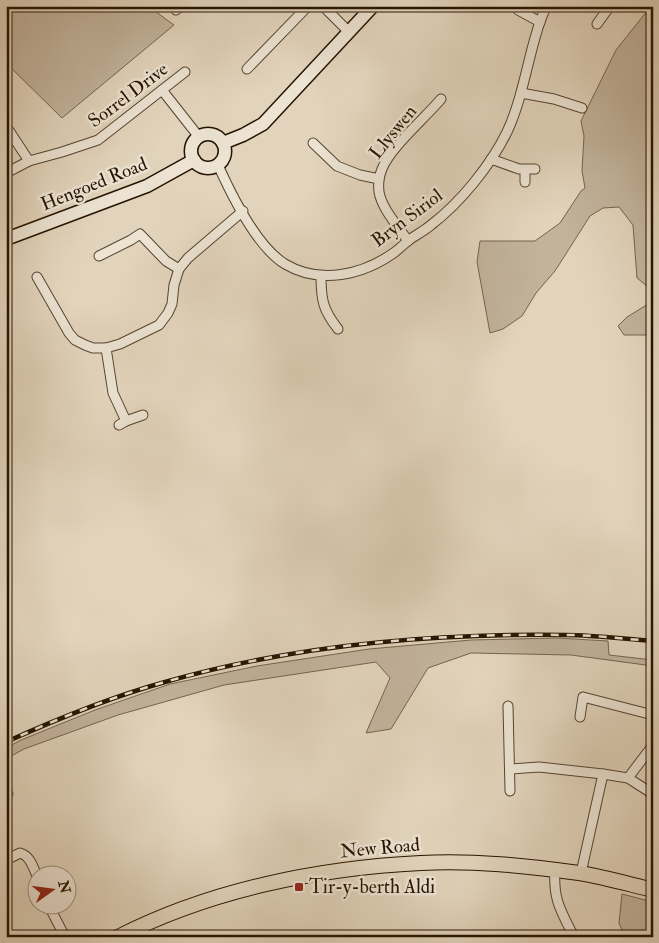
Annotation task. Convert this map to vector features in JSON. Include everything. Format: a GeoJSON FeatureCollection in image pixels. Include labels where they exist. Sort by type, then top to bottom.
{"type":"FeatureCollection","features":[{"type":"Feature","properties":{"kind":"main road","name":"New Road"},"geometry":{"type":"LineString","coordinates":[[118,937],[186,908],[239,891],[334,871],[422,863],[483,864],[581,873],[653,890]]}},
{"type":"Feature","properties":{"kind":"street"},"geometry":{"type":"LineString","coordinates":[[247,68],[308,6]]}},
{"type":"Feature","properties":{"kind":"street"},"geometry":{"type":"LineString","coordinates":[[323,6],[350,32]]}},
{"type":"Feature","properties":{"kind":"street"},"geometry":{"type":"LineString","coordinates":[[223,143],[263,124],[373,6]]}},
{"type":"Feature","properties":{"kind":"street"},"geometry":{"type":"LineString","coordinates":[[515,6],[518,10],[540,22]]}},
{"type":"Feature","properties":{"kind":"street","name":"Bryn Siriol"},"geometry":{"type":"LineString","coordinates":[[218,165],[229,190],[242,211],[269,251],[283,263],[303,273],[321,276],[342,275],[371,265],[394,253],[432,224],[462,196],[491,159],[507,132],[521,93],[540,22],[547,6]]}},
{"type":"Feature","properties":{"kind":"street"},"geometry":{"type":"LineString","coordinates":[[598,24],[607,8]]}},
{"type":"Feature","properties":{"kind":"street","name":"Sorrel Drive"},"geometry":{"type":"LineString","coordinates":[[6,172],[28,161],[98,140],[185,72]]}},
{"type":"Feature","properties":{"kind":"street"},"geometry":{"type":"LineString","coordinates":[[162,90],[198,137]]}},
{"type":"Feature","properties":{"kind":"street"},"geometry":{"type":"LineString","coordinates":[[521,93],[554,99],[582,108]]}},
{"type":"Feature","properties":{"kind":"street","name":"Llyswen"},"geometry":{"type":"LineString","coordinates":[[408,241],[385,207],[379,192],[379,179],[382,168],[395,150],[441,99]]}},
{"type":"Feature","properties":{"kind":"street"},"geometry":{"type":"LineString","coordinates":[[6,126],[28,161]]}},
{"type":"Feature","properties":{"kind":"street"},"geometry":{"type":"LineString","coordinates":[[209,134],[215,135],[223,143],[225,148],[224,158],[218,165],[207,168],[202,167],[194,160],[191,150],[198,137],[209,134]]}},
{"type":"Feature","properties":{"kind":"street"},"geometry":{"type":"LineString","coordinates":[[313,143],[337,166],[360,175],[379,179]]}},
{"type":"Feature","properties":{"kind":"street"},"geometry":{"type":"LineString","coordinates":[[491,159],[525,170],[535,169]]}},
{"type":"Feature","properties":{"kind":"street","name":"Hengoed Road"},"geometry":{"type":"LineString","coordinates":[[6,239],[147,186],[194,160]]}},
{"type":"Feature","properties":{"kind":"street"},"geometry":{"type":"LineString","coordinates":[[525,170],[525,182]]}},
{"type":"Feature","properties":{"kind":"street"},"geometry":{"type":"LineString","coordinates":[[36,277],[75,340],[93,348],[106,348],[120,344],[159,325],[172,304],[174,285],[179,269],[188,258],[242,211]]}},
{"type":"Feature","properties":{"kind":"street"},"geometry":{"type":"LineString","coordinates":[[99,256],[140,234],[166,262],[179,269]]}},
{"type":"Feature","properties":{"kind":"street"},"geometry":{"type":"LineString","coordinates":[[321,276],[321,298],[324,308],[328,317],[338,329]]}},
{"type":"Feature","properties":{"kind":"street"},"geometry":{"type":"LineString","coordinates":[[106,348],[113,393],[122,423],[143,415]]}},
{"type":"Feature","properties":{"kind":"street"},"geometry":{"type":"LineString","coordinates":[[580,718],[583,697],[653,716]]}},
{"type":"Feature","properties":{"kind":"street"},"geometry":{"type":"LineString","coordinates":[[508,706],[511,769],[510,791]]}},
{"type":"Feature","properties":{"kind":"street"},"geometry":{"type":"LineString","coordinates":[[628,778],[653,745]]}},
{"type":"Feature","properties":{"kind":"street"},"geometry":{"type":"LineString","coordinates":[[511,769],[539,767],[628,778],[653,794]]}},
{"type":"Feature","properties":{"kind":"street"},"geometry":{"type":"LineString","coordinates":[[581,873],[603,774]]}},
{"type":"Feature","properties":{"kind":"street"},"geometry":{"type":"LineString","coordinates":[[6,860],[20,853],[26,855],[33,866]]}},
{"type":"Feature","properties":{"kind":"street"},"geometry":{"type":"LineString","coordinates":[[555,870],[554,888],[558,905],[574,937]]}},
{"type":"Feature","properties":{"kind":"street"},"geometry":{"type":"LineString","coordinates":[[54,916],[65,937]]}},
{"type":"Feature","properties":{"kind":"shaded area"},"geometry":{"type":"Polygon","coordinates":[[[6,6],[148,6],[174,25],[62,118],[6,63],[6,6]]]}},
{"type":"Feature","properties":{"kind":"shaded area"},"geometry":{"type":"Polygon","coordinates":[[[651,6],[653,6],[653,250],[651,276],[647,286],[637,278],[633,225],[619,207],[603,208],[590,216],[555,271],[536,293],[522,316],[503,329],[490,333],[477,262],[480,241],[535,241],[560,223],[581,191],[585,188],[582,171],[584,136],[581,121],[616,50],[651,6]]]}},
{"type":"Feature","properties":{"kind":"shaded area"},"geometry":{"type":"Polygon","coordinates":[[[653,301],[653,331],[649,335],[624,335],[618,326],[627,317],[653,301]]]}},
{"type":"Feature","properties":{"kind":"shaded area"},"geometry":{"type":"Polygon","coordinates":[[[557,638],[608,641],[609,655],[653,660],[653,666],[571,655],[471,653],[428,668],[391,729],[366,733],[390,678],[376,662],[224,685],[118,715],[24,749],[6,759],[6,748],[21,740],[95,710],[170,684],[257,666],[369,649],[471,640],[557,638]]]}},
{"type":"Feature","properties":{"kind":"shaded area"},"geometry":{"type":"Polygon","coordinates":[[[622,894],[653,902],[653,937],[625,937],[619,923],[622,894]]]}},
{"type":"Feature","properties":{"kind":"railway"},"geometry":{"type":"LineString","coordinates":[[6,742],[84,709],[165,682],[214,669],[313,650],[414,639],[465,636],[577,635],[653,641]]}},
{"type":"Feature","properties":{"kind":"place","name":"Tir-y-berth Aldi"},"geometry":{"type":"Point","coordinates":[299,887]}}]}
